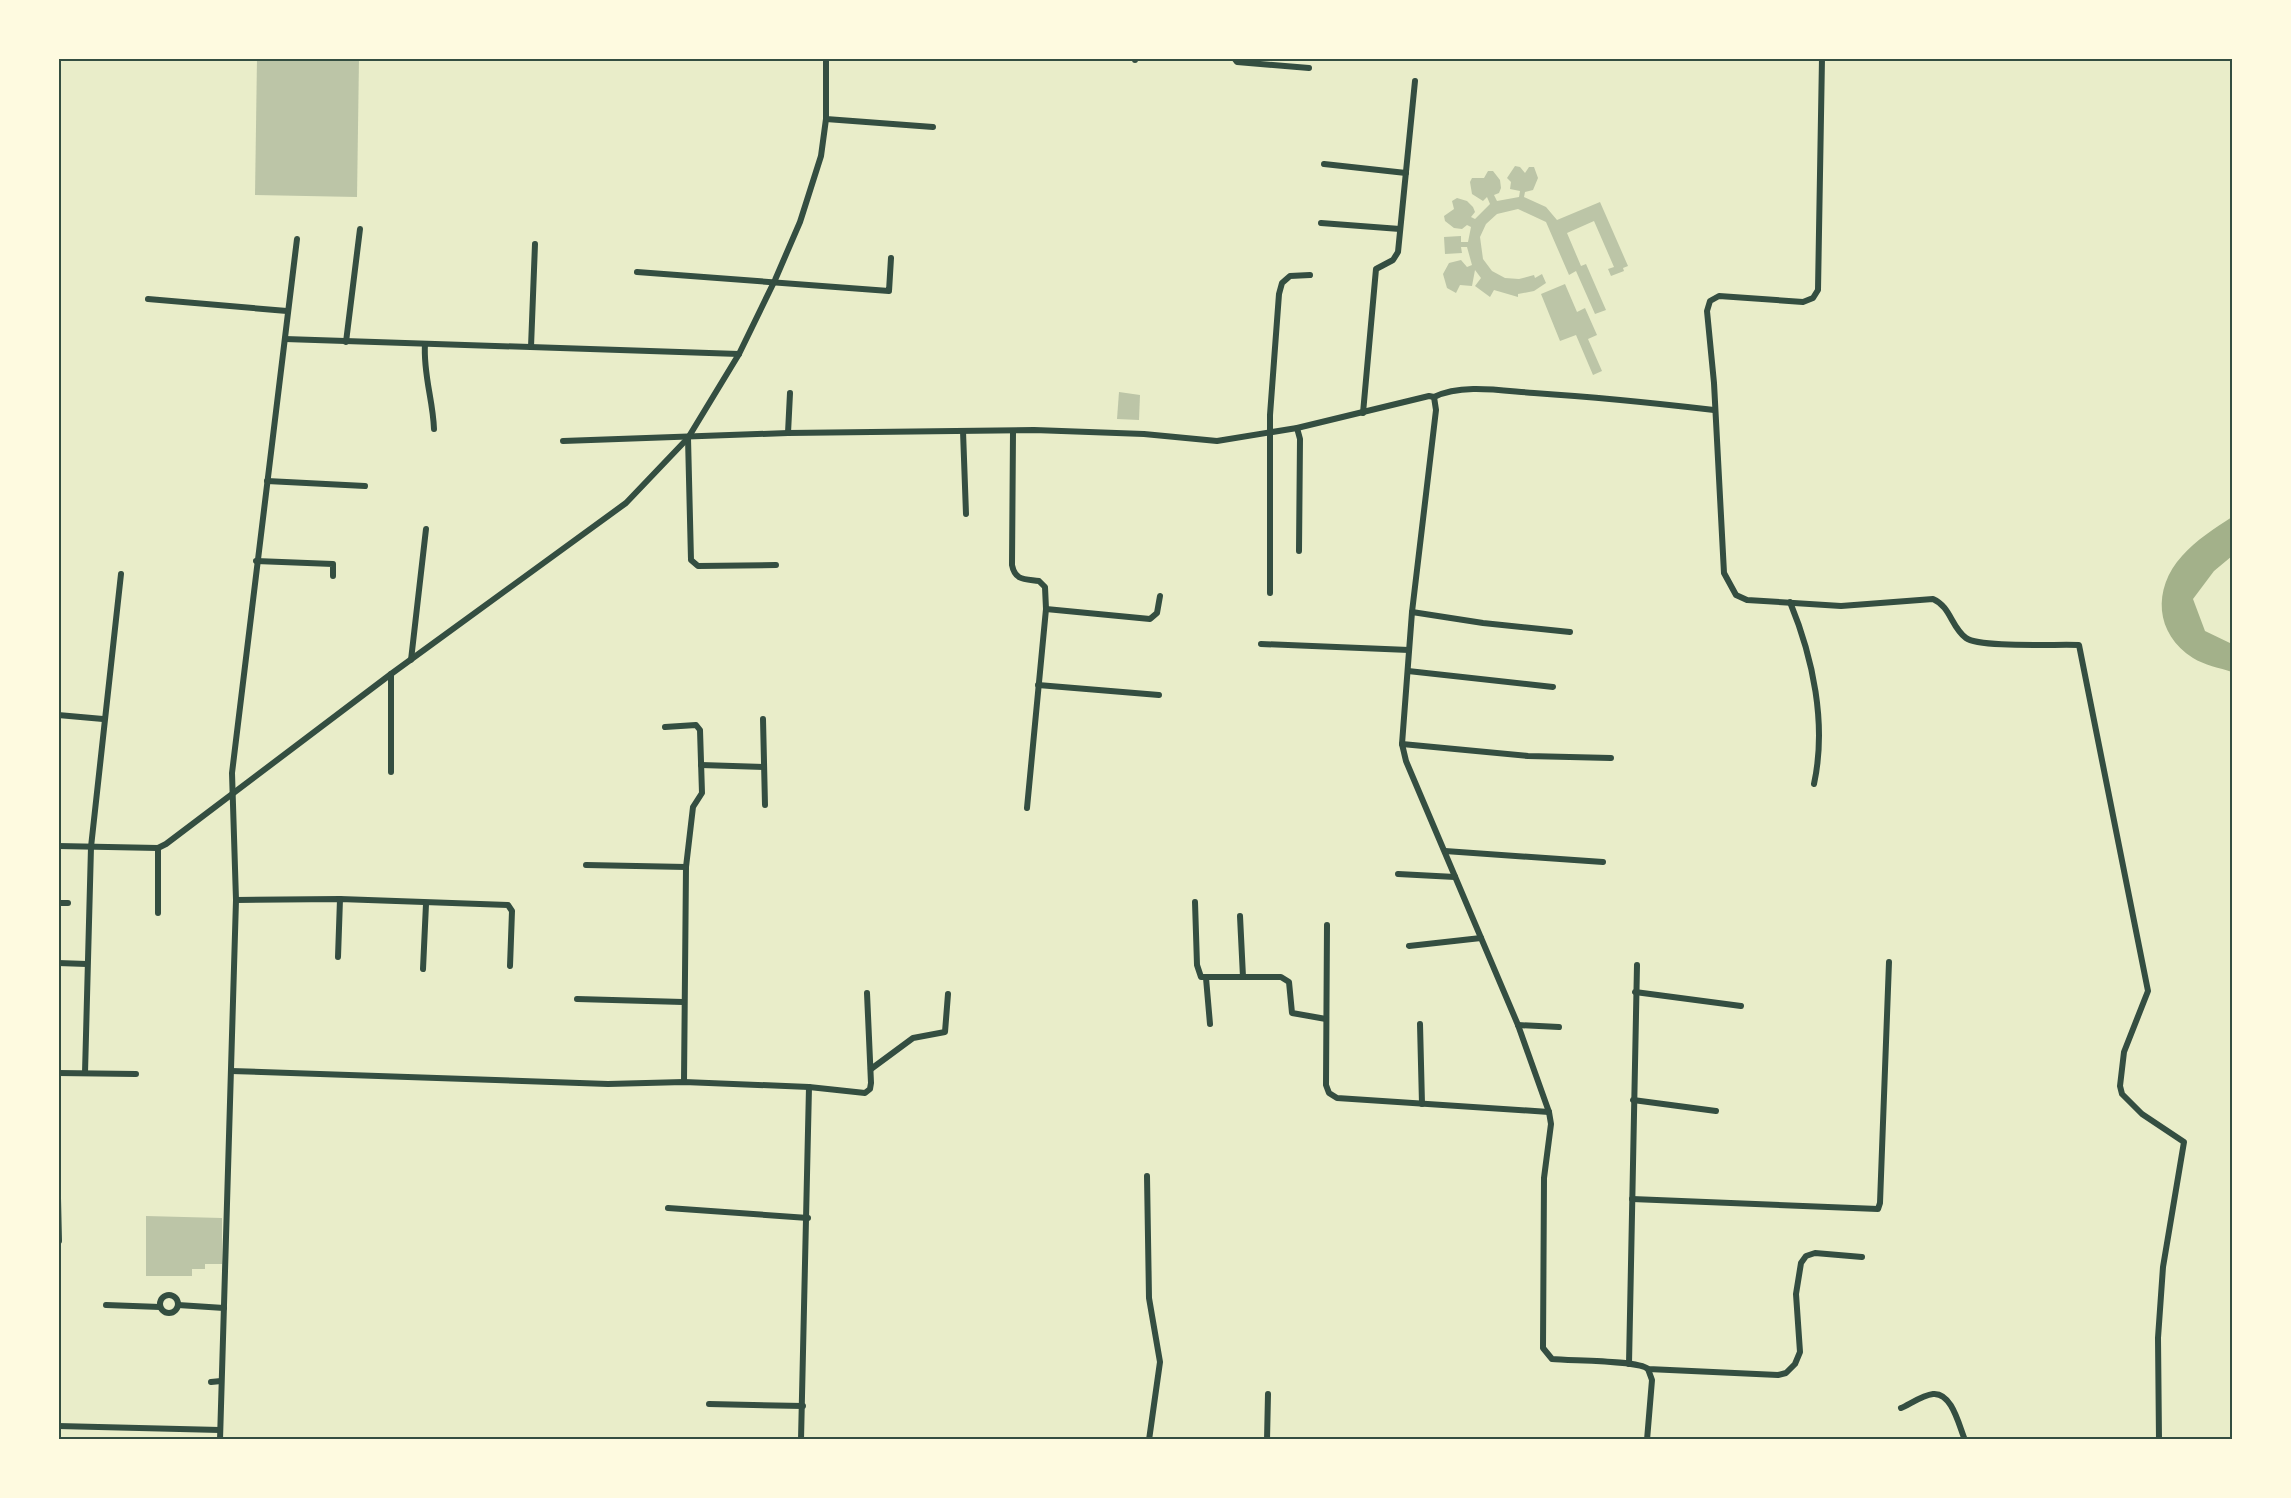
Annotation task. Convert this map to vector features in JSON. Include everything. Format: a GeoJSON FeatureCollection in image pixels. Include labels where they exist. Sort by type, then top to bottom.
{"type":"FeatureCollection","features":[{"type":"Feature","properties":{"kind":"street"},"geometry":{"type":"LineString","coordinates":[[58,846],[158,848],[626,503],[688,438],[739,354],[775,280],[800,222],[818,167],[826,119],[826,58]]}},
{"type":"Feature","properties":{"kind":"street"},"geometry":{"type":"LineString","coordinates":[[1234,58],[1238,62],[1309,68]]}},
{"type":"Feature","properties":{"kind":"street"},"geometry":{"type":"LineString","coordinates":[[1822,58],[1818,290],[1813,298],[1803,302],[1719,296],[1710,301],[1707,311],[1726,580],[1736,595],[1747,600],[1840,606],[1934,599],[1942,603],[1960,633],[1977,643],[2079,645],[2148,991],[2124,1052],[2120,1086],[2122,1094],[2142,1114],[2184,1142],[2163,1267],[2158,1338],[2159,1440]]}},
{"type":"Feature","properties":{"kind":"street"},"geometry":{"type":"LineString","coordinates":[[1363,413],[1376,269],[1394,260],[1397,255],[1415,81]]}},
{"type":"Feature","properties":{"kind":"street"},"geometry":{"type":"LineString","coordinates":[[826,119],[933,127]]}},
{"type":"Feature","properties":{"kind":"street"},"geometry":{"type":"LineString","coordinates":[[1324,164],[1406,173]]}},
{"type":"Feature","properties":{"kind":"street"},"geometry":{"type":"LineString","coordinates":[[1321,223],[1400,229]]}},
{"type":"Feature","properties":{"kind":"street"},"geometry":{"type":"LineString","coordinates":[[346,342],[360,229]]}},
{"type":"Feature","properties":{"kind":"street"},"geometry":{"type":"LineString","coordinates":[[219,1440],[236,900],[232,773],[297,239]]}},
{"type":"Feature","properties":{"kind":"street"},"geometry":{"type":"LineString","coordinates":[[531,347],[535,244]]}},
{"type":"Feature","properties":{"kind":"street"},"geometry":{"type":"LineString","coordinates":[[637,272],[775,280],[889,291],[891,258]]}},
{"type":"Feature","properties":{"kind":"street"},"geometry":{"type":"LineString","coordinates":[[1270,593],[1271,432],[1280,287],[1290,276],[1310,275]]}},
{"type":"Feature","properties":{"kind":"street"},"geometry":{"type":"LineString","coordinates":[[148,299],[287,310]]}},
{"type":"Feature","properties":{"kind":"street"},"geometry":{"type":"LineString","coordinates":[[285,339],[739,354]]}},
{"type":"Feature","properties":{"kind":"street"},"geometry":{"type":"LineString","coordinates":[[425,344],[427,388],[433,403],[434,429]]}},
{"type":"Feature","properties":{"kind":"street"},"geometry":{"type":"LineString","coordinates":[[563,441],[788,433],[1034,430],[1144,434],[1217,441],[1298,428],[1429,396],[1434,398],[1450,391],[1497,391],[1627,399],[1714,410]]}},
{"type":"Feature","properties":{"kind":"street"},"geometry":{"type":"LineString","coordinates":[[788,433],[790,393]]}},
{"type":"Feature","properties":{"kind":"street"},"geometry":{"type":"LineString","coordinates":[[1434,398],[1436,410],[1412,612],[1402,744],[1406,761],[1518,1025],[1549,1112],[1551,1124],[1544,1178],[1543,1348],[1552,1359],[1629,1364],[1647,1369],[1778,1375],[1786,1373],[1795,1364],[1800,1352],[1796,1294],[1801,1263],[1806,1256],[1815,1253],[1862,1257]]}},
{"type":"Feature","properties":{"kind":"street"},"geometry":{"type":"LineString","coordinates":[[1298,428],[1300,439],[1299,551]]}},
{"type":"Feature","properties":{"kind":"street"},"geometry":{"type":"LineString","coordinates":[[963,431],[966,514]]}},
{"type":"Feature","properties":{"kind":"street"},"geometry":{"type":"LineString","coordinates":[[1013,432],[1012,565],[1014,574],[1019,579],[1043,583],[1046,609],[1028,808]]}},
{"type":"Feature","properties":{"kind":"street"},"geometry":{"type":"LineString","coordinates":[[688,438],[691,560],[698,566],[776,565]]}},
{"type":"Feature","properties":{"kind":"street"},"geometry":{"type":"LineString","coordinates":[[267,480],[366,486]]}},
{"type":"Feature","properties":{"kind":"street"},"geometry":{"type":"LineString","coordinates":[[410,660],[426,529]]}},
{"type":"Feature","properties":{"kind":"street"},"geometry":{"type":"LineString","coordinates":[[256,561],[333,564],[333,576]]}},
{"type":"Feature","properties":{"kind":"street"},"geometry":{"type":"LineString","coordinates":[[85,1073],[91,847],[103,719],[121,574]]}},
{"type":"Feature","properties":{"kind":"street"},"geometry":{"type":"LineString","coordinates":[[1046,609],[1150,619],[1157,613],[1160,596]]}},
{"type":"Feature","properties":{"kind":"street"},"geometry":{"type":"LineString","coordinates":[[1790,602],[1806,641],[1816,704],[1820,756],[1814,784]]}},
{"type":"Feature","properties":{"kind":"street"},"geometry":{"type":"LineString","coordinates":[[1412,612],[1570,632]]}},
{"type":"Feature","properties":{"kind":"street"},"geometry":{"type":"LineString","coordinates":[[1261,644],[1409,650]]}},
{"type":"Feature","properties":{"kind":"street"},"geometry":{"type":"LineString","coordinates":[[1408,671],[1553,687]]}},
{"type":"Feature","properties":{"kind":"street"},"geometry":{"type":"LineString","coordinates":[[391,772],[392,674]]}},
{"type":"Feature","properties":{"kind":"street"},"geometry":{"type":"LineString","coordinates":[[1038,685],[1159,695]]}},
{"type":"Feature","properties":{"kind":"street"},"geometry":{"type":"LineString","coordinates":[[58,715],[103,719]]}},
{"type":"Feature","properties":{"kind":"street"},"geometry":{"type":"LineString","coordinates":[[763,719],[765,805]]}},
{"type":"Feature","properties":{"kind":"street"},"geometry":{"type":"LineString","coordinates":[[665,727],[696,725],[699,728],[701,765],[702,793],[693,807],[686,867],[684,1082]]}},
{"type":"Feature","properties":{"kind":"street"},"geometry":{"type":"LineString","coordinates":[[1402,744],[1528,756],[1611,758]]}},
{"type":"Feature","properties":{"kind":"street"},"geometry":{"type":"LineString","coordinates":[[701,765],[764,767]]}},
{"type":"Feature","properties":{"kind":"street"},"geometry":{"type":"LineString","coordinates":[[158,848],[158,913]]}},
{"type":"Feature","properties":{"kind":"street"},"geometry":{"type":"LineString","coordinates":[[1445,851],[1603,862]]}},
{"type":"Feature","properties":{"kind":"street"},"geometry":{"type":"LineString","coordinates":[[586,865],[686,867]]}},
{"type":"Feature","properties":{"kind":"street"},"geometry":{"type":"LineString","coordinates":[[1398,874],[1455,877]]}},
{"type":"Feature","properties":{"kind":"street"},"geometry":{"type":"LineString","coordinates":[[236,900],[340,899],[512,907],[510,966]]}},
{"type":"Feature","properties":{"kind":"street"},"geometry":{"type":"LineString","coordinates":[[338,957],[340,899]]}},
{"type":"Feature","properties":{"kind":"street"},"geometry":{"type":"LineString","coordinates":[[1195,902],[1198,972],[1206,978],[1286,979],[1292,1013],[1326,1019]]}},
{"type":"Feature","properties":{"kind":"street"},"geometry":{"type":"LineString","coordinates":[[58,903],[68,903]]}},
{"type":"Feature","properties":{"kind":"street"},"geometry":{"type":"LineString","coordinates":[[423,969],[426,904]]}},
{"type":"Feature","properties":{"kind":"street"},"geometry":{"type":"LineString","coordinates":[[1240,916],[1243,977]]}},
{"type":"Feature","properties":{"kind":"street"},"geometry":{"type":"LineString","coordinates":[[1327,925],[1326,1085],[1329,1093],[1337,1098],[1549,1112]]}},
{"type":"Feature","properties":{"kind":"street"},"geometry":{"type":"LineString","coordinates":[[1409,946],[1481,938]]}},
{"type":"Feature","properties":{"kind":"street"},"geometry":{"type":"LineString","coordinates":[[1632,1199],[1878,1209],[1888,962]]}},
{"type":"Feature","properties":{"kind":"street"},"geometry":{"type":"LineString","coordinates":[[58,963],[87,964]]}},
{"type":"Feature","properties":{"kind":"street"},"geometry":{"type":"LineString","coordinates":[[1629,1364],[1636,965]]}},
{"type":"Feature","properties":{"kind":"street"},"geometry":{"type":"LineString","coordinates":[[1206,978],[1210,1024]]}},
{"type":"Feature","properties":{"kind":"street"},"geometry":{"type":"LineString","coordinates":[[1635,992],[1741,1006]]}},
{"type":"Feature","properties":{"kind":"street"},"geometry":{"type":"LineString","coordinates":[[231,1071],[608,1084],[684,1082],[809,1087],[865,1093],[870,1089],[871,1069],[867,993]]}},
{"type":"Feature","properties":{"kind":"street"},"geometry":{"type":"LineString","coordinates":[[871,1069],[913,1038],[945,1032],[948,994]]}},
{"type":"Feature","properties":{"kind":"street"},"geometry":{"type":"LineString","coordinates":[[578,999],[683,1002]]}},
{"type":"Feature","properties":{"kind":"street"},"geometry":{"type":"LineString","coordinates":[[1420,1024],[1422,1104]]}},
{"type":"Feature","properties":{"kind":"street"},"geometry":{"type":"LineString","coordinates":[[1518,1025],[1559,1027]]}},
{"type":"Feature","properties":{"kind":"street"},"geometry":{"type":"LineString","coordinates":[[58,1073],[136,1074]]}},
{"type":"Feature","properties":{"kind":"street"},"geometry":{"type":"LineString","coordinates":[[512,1080],[513,1089]]}},
{"type":"Feature","properties":{"kind":"street"},"geometry":{"type":"LineString","coordinates":[[801,1440],[808,1218],[809,1087]]}},
{"type":"Feature","properties":{"kind":"street"},"geometry":{"type":"LineString","coordinates":[[1633,1100],[1716,1111]]}},
{"type":"Feature","properties":{"kind":"street"},"geometry":{"type":"LineString","coordinates":[[1148,1176],[1149,1298],[1160,1362],[1149,1440]]}},
{"type":"Feature","properties":{"kind":"street"},"geometry":{"type":"LineString","coordinates":[[58,1198],[59,1241]]}},
{"type":"Feature","properties":{"kind":"street"},"geometry":{"type":"LineString","coordinates":[[668,1208],[808,1218]]}},
{"type":"Feature","properties":{"kind":"street"},"geometry":{"type":"LineString","coordinates":[[160,1307],[161,1299],[168,1295],[176,1297],[178,1305]]}},
{"type":"Feature","properties":{"kind":"street"},"geometry":{"type":"LineString","coordinates":[[106,1305],[160,1307],[170,1313],[178,1305],[224,1308]]}},
{"type":"Feature","properties":{"kind":"street"},"geometry":{"type":"LineString","coordinates":[[1647,1369],[1652,1380],[1647,1440]]}},
{"type":"Feature","properties":{"kind":"street"},"geometry":{"type":"LineString","coordinates":[[211,1382],[221,1381]]}},
{"type":"Feature","properties":{"kind":"street"},"geometry":{"type":"LineString","coordinates":[[1267,1440],[1268,1394]]}},
{"type":"Feature","properties":{"kind":"street"},"geometry":{"type":"LineString","coordinates":[[1901,1408],[1933,1394],[1942,1396],[1949,1401],[1965,1440]]}},
{"type":"Feature","properties":{"kind":"street"},"geometry":{"type":"LineString","coordinates":[[708,1404],[802,1406]]}},
{"type":"Feature","properties":{"kind":"street"},"geometry":{"type":"LineString","coordinates":[[58,1426],[220,1430]]}},
{"type":"Feature","properties":{"kind":"shaded area"},"geometry":{"type":"Polygon","coordinates":[[[2232,517],[2232,556],[2214,571],[2193,599],[2205,631],[2232,644],[2232,672],[2197,660],[2180,648],[2171,637],[2165,624],[2162,596],[2172,569],[2182,556],[2193,545],[2232,517]]]}},
{"type":"Feature","properties":{"kind":"building"},"geometry":{"type":"Polygon","coordinates":[[[257,58],[359,58],[357,197],[255,195],[257,58]]]}},
{"type":"Feature","properties":{"kind":"building"},"geometry":{"type":"Polygon","coordinates":[[[1515,166],[1520,167],[1525,173],[1529,167],[1534,167],[1538,178],[1533,190],[1525,192],[1524,197],[1546,207],[1557,220],[1600,202],[1628,266],[1623,268],[1624,271],[1611,276],[1608,269],[1614,267],[1594,221],[1567,233],[1581,266],[1586,264],[1606,310],[1595,314],[1576,271],[1569,275],[1546,222],[1518,209],[1497,214],[1486,224],[1480,237],[1483,259],[1492,271],[1505,278],[1519,279],[1534,275],[1535,278],[1542,274],[1546,283],[1534,291],[1518,294],[1518,297],[1494,290],[1490,297],[1475,286],[1481,278],[1475,270],[1472,286],[1460,285],[1456,293],[1447,288],[1443,274],[1449,263],[1461,260],[1467,267],[1472,265],[1467,247],[1461,247],[1462,253],[1445,254],[1444,237],[1461,236],[1461,242],[1468,242],[1471,227],[1467,225],[1462,229],[1454,228],[1445,221],[1444,216],[1454,209],[1452,201],[1457,198],[1467,201],[1473,207],[1475,212],[1471,217],[1475,219],[1490,204],[1487,197],[1483,201],[1472,194],[1470,182],[1472,178],[1484,178],[1488,171],[1493,171],[1500,180],[1499,193],[1494,195],[1497,201],[1519,197],[1520,191],[1510,189],[1511,182],[1507,178],[1515,166]]]}},
{"type":"Feature","properties":{"kind":"building"},"geometry":{"type":"Polygon","coordinates":[[[1565,284],[1577,312],[1585,308],[1597,335],[1588,339],[1602,371],[1593,375],[1576,335],[1560,341],[1541,294],[1565,284]]]}},
{"type":"Feature","properties":{"kind":"building"},"geometry":{"type":"Polygon","coordinates":[[[1119,392],[1140,395],[1139,420],[1117,419],[1119,392]]]}},
{"type":"Feature","properties":{"kind":"building"},"geometry":{"type":"Polygon","coordinates":[[[146,1216],[222,1218],[222,1264],[205,1264],[205,1269],[192,1269],[192,1276],[146,1276],[146,1216]]]}}]}
